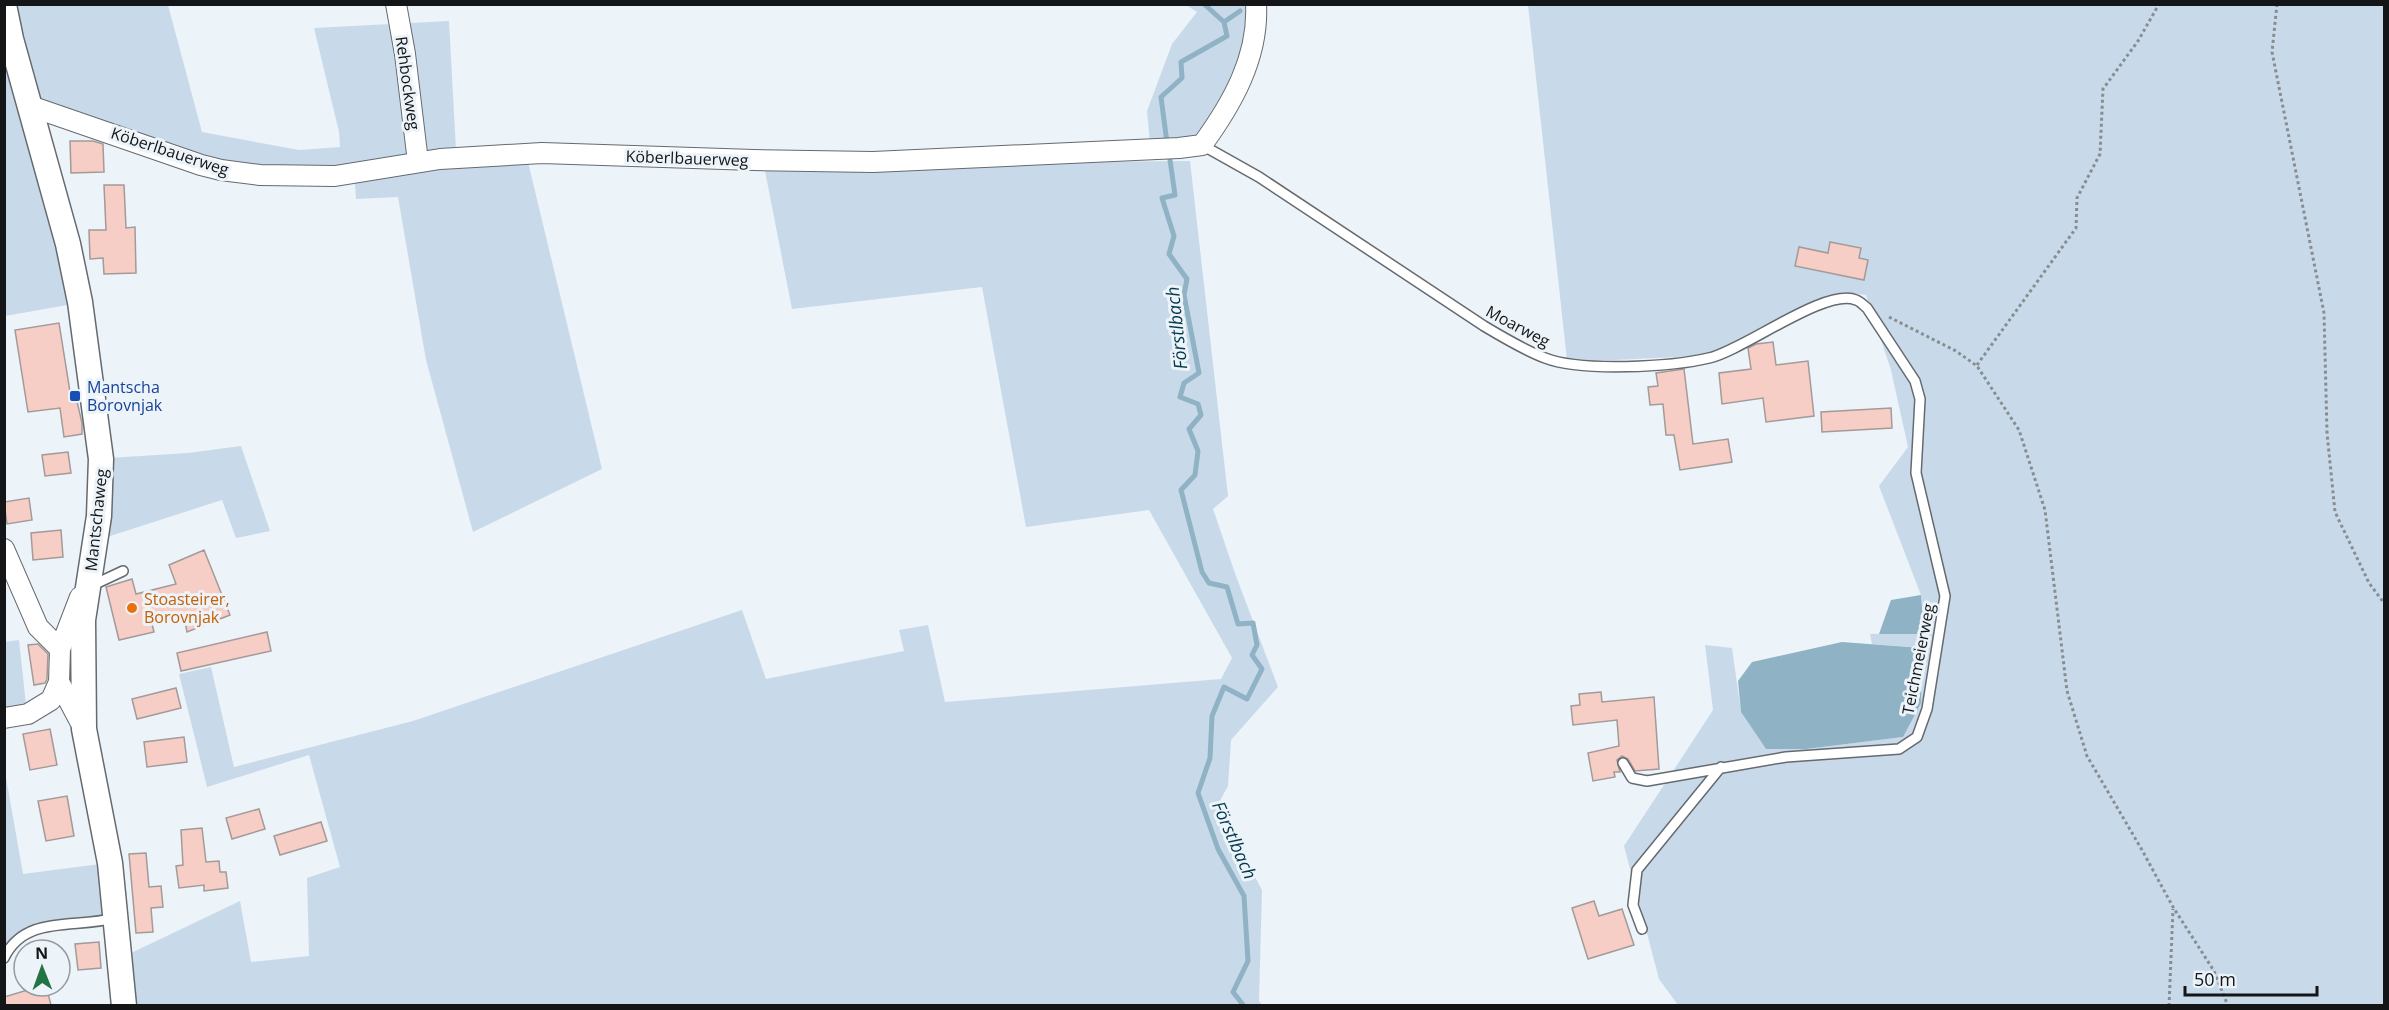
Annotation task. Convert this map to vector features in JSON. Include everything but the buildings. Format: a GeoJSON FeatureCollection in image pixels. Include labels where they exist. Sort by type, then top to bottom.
{"type":"FeatureCollection","features":[{"type":"Feature","properties":{"kind":"street","name":"Rehbockweg"},"geometry":{"type":"LineString","coordinates":[[396,4],[405,54],[418,162]]}},
{"type":"Feature","properties":{"kind":"street"},"geometry":{"type":"LineString","coordinates":[[1202,145],[1228,106],[1245,71],[1252,51],[1256,4]]}},
{"type":"Feature","properties":{"kind":"street","name":"Mantschaweg"},"geometry":{"type":"LineString","coordinates":[[4,5],[11,39],[68,244],[80,302],[93,391],[102,474],[97,537],[83,620],[84,729],[110,863],[124,1005]]}},
{"type":"Feature","properties":{"kind":"street","name":"Köberlbauerweg"},"geometry":{"type":"LineString","coordinates":[[30,106],[67,117],[179,158],[240,173],[280,176],[335,176],[418,162],[479,155],[542,153],[873,162],[1171,149],[1202,145]]}},
{"type":"Feature","properties":{"kind":"street"},"geometry":{"type":"LineString","coordinates":[[4,549],[38,627],[60,650]]}},
{"type":"Feature","properties":{"kind":"street"},"geometry":{"type":"LineString","coordinates":[[4,718],[28,714],[51,700],[59,682],[60,650],[90,577]]}},
{"type":"Feature","properties":{"kind":"street"},"geometry":{"type":"LineString","coordinates":[[59,682],[84,729]]}},
{"type":"Feature","properties":{"kind":"lane","name":"Moarweg"},"geometry":{"type":"LineString","coordinates":[[1202,145],[1259,177],[1484,327],[1546,359],[1562,363],[1595,367],[1710,358],[1822,304],[1844,298],[1857,300]]}},
{"type":"Feature","properties":{"kind":"lane","name":"Teichmeierweg"},"geometry":{"type":"LineString","coordinates":[[1623,764],[1632,778],[1647,781],[1786,757],[1899,749],[1917,737],[1927,709],[1945,596],[1916,473],[1920,399],[1915,381],[1867,308],[1857,300]]}},
{"type":"Feature","properties":{"kind":"lane"},"geometry":{"type":"LineString","coordinates":[[90,577],[123,571]]}},
{"type":"Feature","properties":{"kind":"lane"},"geometry":{"type":"LineString","coordinates":[[1642,929],[1633,905],[1637,870],[1720,767]]}},
{"type":"Feature","properties":{"kind":"lane"},"geometry":{"type":"LineString","coordinates":[[4,957],[10,945],[25,934],[42,927],[114,918]]}},
{"type":"Feature","properties":{"kind":"path"},"geometry":{"type":"LineString","coordinates":[[1977,366],[2076,228],[2077,198],[2100,154],[2103,89],[2138,41],[2159,4]]}},
{"type":"Feature","properties":{"kind":"path"},"geometry":{"type":"LineString","coordinates":[[2277,4],[2272,52],[2324,313],[2327,433],[2335,512],[2369,583],[2385,603]]}},
{"type":"Feature","properties":{"kind":"path"},"geometry":{"type":"LineString","coordinates":[[1887,315],[1956,351],[1977,366],[2019,430],[2045,510],[2067,691],[2087,756],[2173,908],[2214,971],[2228,1005]]}},
{"type":"Feature","properties":{"kind":"path"},"geometry":{"type":"LineString","coordinates":[[2169,1005],[2173,908]]}},
{"type":"Feature","properties":{"kind":"shaded area"},"geometry":{"type":"Polygon","coordinates":[[[13,5],[168,5],[202,132],[299,150],[340,147],[339,132],[314,28],[449,21],[456,150],[361,169],[239,168],[40,101],[13,5]]]}},
{"type":"Feature","properties":{"kind":"shaded area"},"geometry":{"type":"Polygon","coordinates":[[[1186,5],[1246,5],[1247,22],[1240,70],[1198,136],[1150,143],[1147,111],[1172,44],[1197,12],[1186,5]]]}},
{"type":"Feature","properties":{"kind":"shaded area"},"geometry":{"type":"Polygon","coordinates":[[[1528,5],[2384,5],[2384,1005],[1678,1005],[1659,979],[1624,846],[1713,710],[1705,645],[1732,648],[1741,712],[1766,749],[1806,749],[1903,737],[1922,648],[1872,644],[1870,634],[1924,633],[1921,595],[1879,486],[1908,447],[1891,370],[1866,295],[1843,292],[1804,306],[1728,346],[1699,356],[1567,360],[1528,5]]]}},
{"type":"Feature","properties":{"kind":"shaded area"},"geometry":{"type":"Polygon","coordinates":[[[4,45],[73,304],[5,316],[4,316],[4,45]]]}},
{"type":"Feature","properties":{"kind":"shaded area"},"geometry":{"type":"Polygon","coordinates":[[[527,158],[602,469],[473,532],[426,360],[398,197],[356,199],[355,183],[422,168],[527,158]]]}},
{"type":"Feature","properties":{"kind":"shaded area"},"geometry":{"type":"Polygon","coordinates":[[[1190,161],[1228,496],[1213,509],[1278,687],[1231,740],[1228,786],[1217,806],[1262,890],[1259,1001],[1262,1005],[133,1006],[127,955],[240,901],[251,962],[309,956],[307,878],[340,867],[309,755],[207,787],[179,674],[211,667],[234,767],[413,721],[742,610],[766,679],[904,651],[899,630],[928,625],[945,702],[1221,679],[1232,658],[1149,510],[1026,527],[982,287],[792,309],[765,171],[972,163],[1190,161]]]}},
{"type":"Feature","properties":{"kind":"shaded area"},"geometry":{"type":"Polygon","coordinates":[[[241,446],[270,531],[236,538],[222,500],[104,538],[109,458],[188,453],[241,446]]]}},
{"type":"Feature","properties":{"kind":"shaded area"},"geometry":{"type":"Polygon","coordinates":[[[1921,595],[1924,634],[1879,634],[1891,600],[1921,595]]]}},
{"type":"Feature","properties":{"kind":"shaded area"},"geometry":{"type":"Polygon","coordinates":[[[19,640],[26,705],[4,711],[4,642],[19,640]]]}},
{"type":"Feature","properties":{"kind":"shaded area"},"geometry":{"type":"Polygon","coordinates":[[[1842,642],[1922,648],[1921,703],[1903,737],[1806,749],[1766,749],[1741,712],[1738,681],[1752,662],[1842,642]]]}},
{"type":"Feature","properties":{"kind":"shaded area"},"geometry":{"type":"Polygon","coordinates":[[[4,766],[23,874],[100,864],[103,916],[35,924],[13,936],[5,947],[4,766]]]}},
{"type":"Feature","properties":{"kind":"waterway","name":"Förstlbach"},"geometry":{"type":"LineString","coordinates":[[1167,143],[1161,97],[1182,78],[1181,62],[1227,36],[1224,22],[1204,4]]}},
{"type":"Feature","properties":{"kind":"waterway"},"geometry":{"type":"LineString","coordinates":[[1224,22],[1240,11]]}},
{"type":"Feature","properties":{"kind":"waterway","name":"Förstlbach"},"geometry":{"type":"LineString","coordinates":[[1169,153],[1175,195],[1162,198],[1174,236],[1169,254],[1187,279],[1184,295],[1199,373],[1184,383],[1180,397],[1198,404],[1201,415],[1189,429],[1198,451],[1195,475],[1181,490],[1202,572],[1209,583],[1227,587],[1238,624],[1253,623],[1257,645],[1252,655],[1262,669],[1247,699],[1224,687],[1212,716],[1210,758],[1198,793],[1218,849],[1244,896],[1248,961],[1233,992],[1244,1006]]}},
{"type":"Feature","properties":{"kind":"place","name":"Mantscha Borovnjak"},"geometry":{"type":"Point","coordinates":[75,396]}},
{"type":"Feature","properties":{"kind":"place","name":"Stoasteirer, Borovnjak"},"geometry":{"type":"Point","coordinates":[132,608]}}]}
